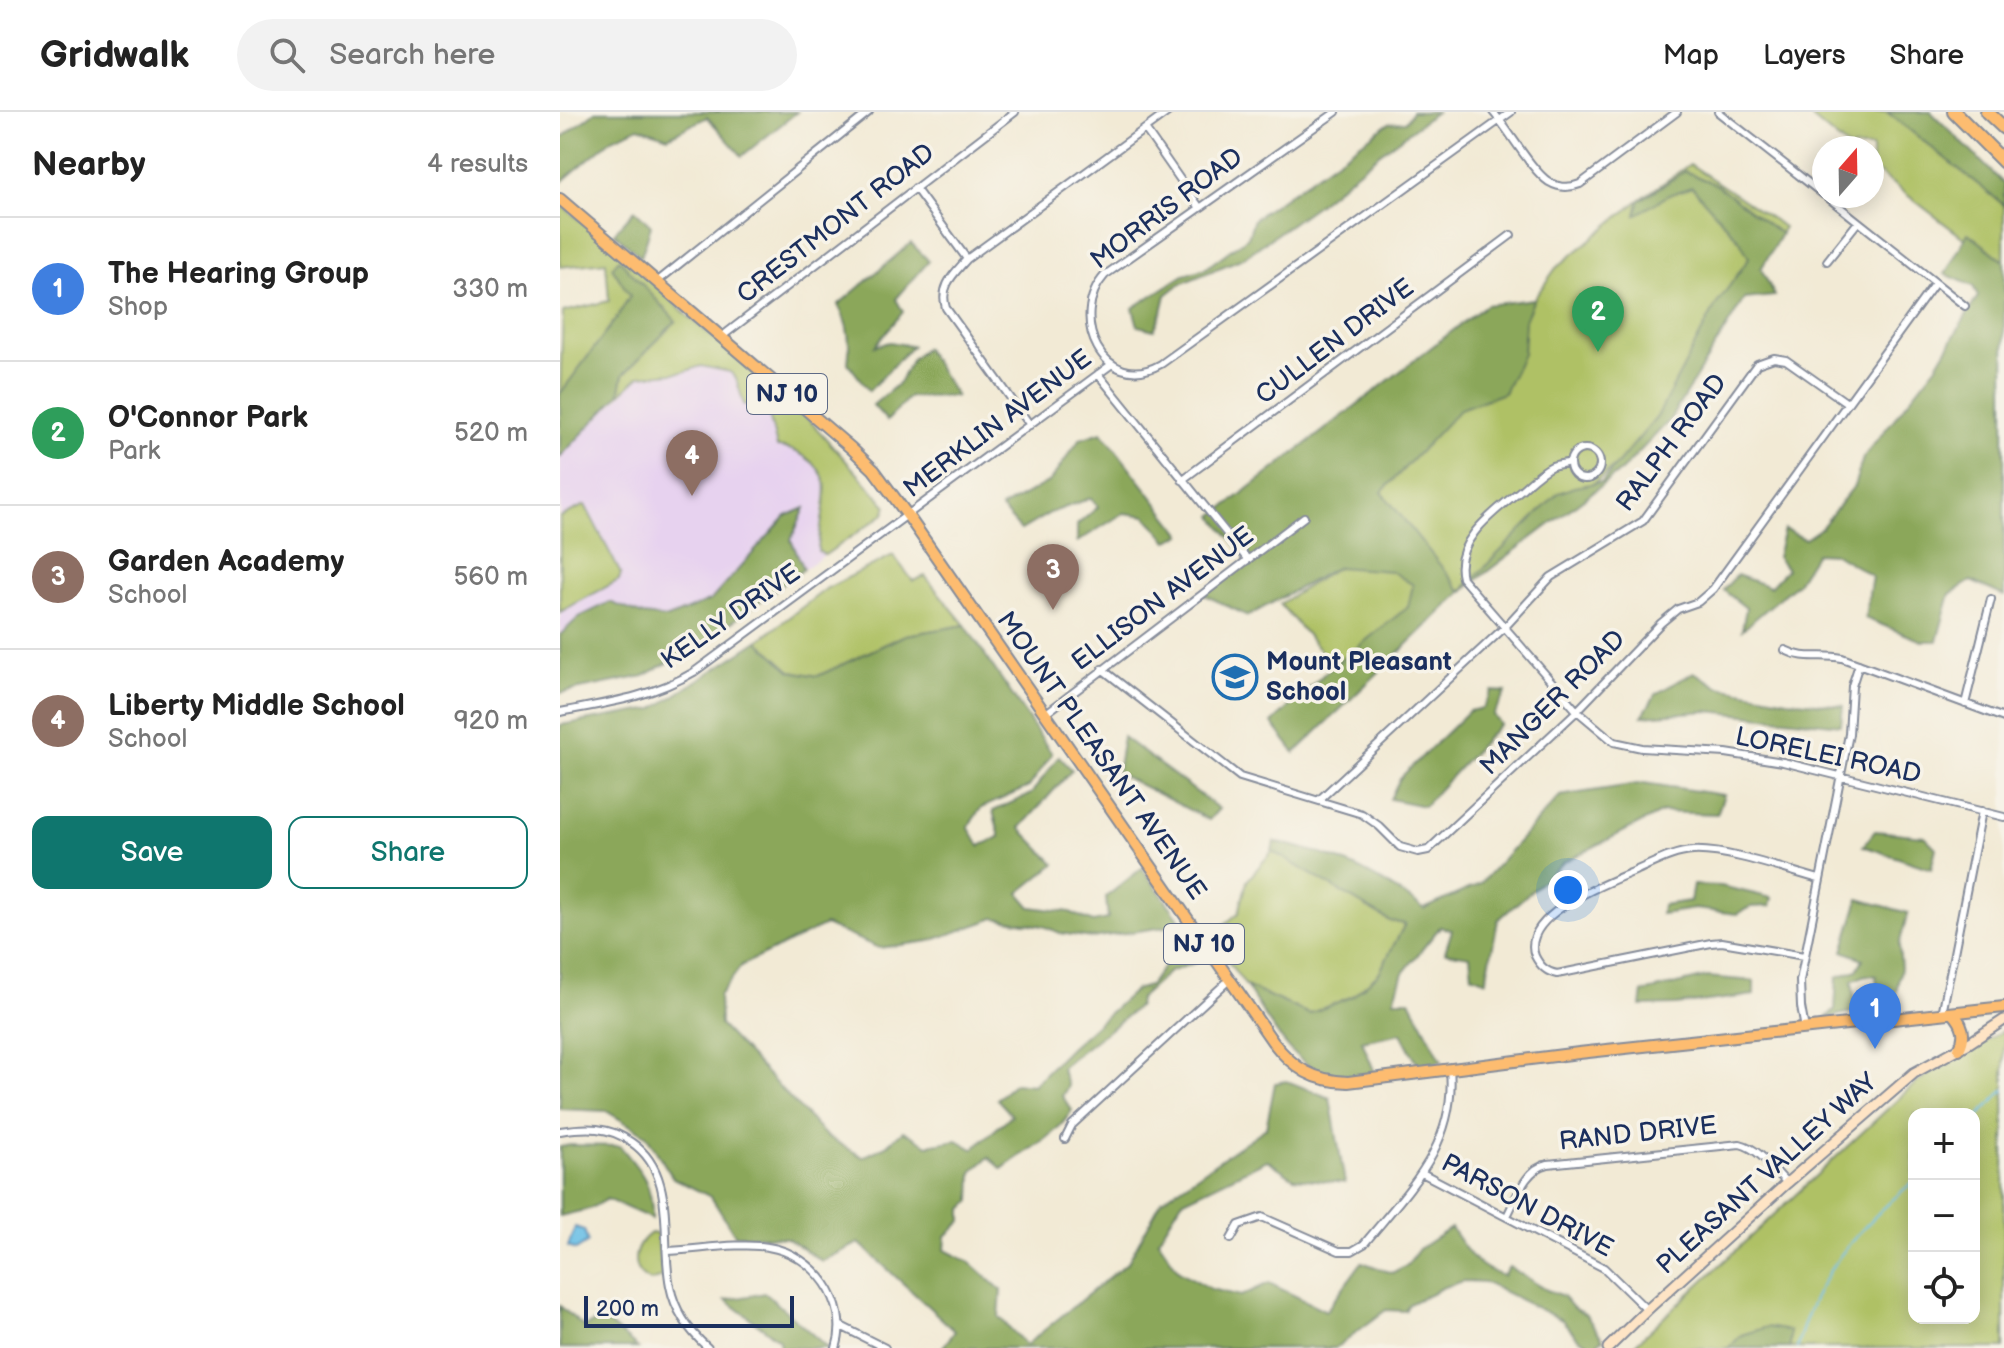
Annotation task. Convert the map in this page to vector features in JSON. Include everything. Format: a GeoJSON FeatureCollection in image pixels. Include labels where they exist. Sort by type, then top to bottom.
{"type":"FeatureCollection","features":[{"type":"Feature","properties":{"kind":"highway"},"geometry":{"type":"LineString","coordinates":[[1954,112],[2004,162]]}},
{"type":"Feature","properties":{"kind":"highway"},"geometry":{"type":"LineString","coordinates":[[1987,112],[2004,128]]}},
{"type":"Feature","properties":{"kind":"main road","name":"NJ 10"},"geometry":{"type":"LineString","coordinates":[[560,199],[658,281]]}},
{"type":"Feature","properties":{"kind":"main road","name":"MOUNT PLEASANT AVENUE"},"geometry":{"type":"LineString","coordinates":[[658,281],[874,470],[1229,980],[1284,1056],[1313,1077],[1348,1082],[2004,1007]]}},
{"type":"Feature","properties":{"kind":"main road"},"geometry":{"type":"LineString","coordinates":[[1947,1013],[1961,1023],[1964,1033],[1959,1049]]}},
{"type":"Feature","properties":{"kind":"main road","name":"PLEASANT VALLEY WAY"},"geometry":{"type":"LineString","coordinates":[[1608,1348],[1787,1183],[1914,1073],[2004,1020]]}},
{"type":"Feature","properties":{"kind":"street"},"geometry":{"type":"LineString","coordinates":[[658,281],[869,112]]}},
{"type":"Feature","properties":{"kind":"street","name":"CRESTMONT ROAD"},"geometry":{"type":"LineString","coordinates":[[720,338],[1015,112]]}},
{"type":"Feature","properties":{"kind":"street"},"geometry":{"type":"LineString","coordinates":[[1030,425],[946,308],[945,287],[967,259],[1168,112]]}},
{"type":"Feature","properties":{"kind":"street","name":"MORRIS ROAD"},"geometry":{"type":"LineString","coordinates":[[1112,364],[1097,347],[1089,325],[1089,307],[1097,284],[1109,271],[1336,112]]}},
{"type":"Feature","properties":{"kind":"street"},"geometry":{"type":"LineString","coordinates":[[1493,112],[1549,182],[1571,187],[1580,184],[1677,112]]}},
{"type":"Feature","properties":{"kind":"street"},"geometry":{"type":"LineString","coordinates":[[1112,364],[1136,372],[1161,364],[1511,112]]}},
{"type":"Feature","properties":{"kind":"street"},"geometry":{"type":"LineString","coordinates":[[1718,112],[1812,185]]}},
{"type":"Feature","properties":{"kind":"street"},"geometry":{"type":"LineString","coordinates":[[1145,129],[1200,208]]}},
{"type":"Feature","properties":{"kind":"street"},"geometry":{"type":"LineString","coordinates":[[915,188],[967,259]]}},
{"type":"Feature","properties":{"kind":"street"},"geometry":{"type":"LineString","coordinates":[[1841,208],[1965,306]]}},
{"type":"Feature","properties":{"kind":"street"},"geometry":{"type":"LineString","coordinates":[[1827,261],[1858,222]]}},
{"type":"Feature","properties":{"kind":"street","name":"CULLEN DRIVE"},"geometry":{"type":"LineString","coordinates":[[1182,480],[1511,235]]}},
{"type":"Feature","properties":{"kind":"street","name":"MANGER ROAD"},"geometry":{"type":"LineString","coordinates":[[1102,669],[1240,777],[1319,800],[1372,820],[1400,847],[1418,852],[1428,850],[1577,711],[1661,623],[1678,609],[1705,597],[1713,589],[1935,283]]}},
{"type":"Feature","properties":{"kind":"street","name":"RALPH ROAD"},"geometry":{"type":"LineString","coordinates":[[1319,800],[1505,627],[1551,577],[1643,521],[1757,364],[1774,358],[1786,360],[1847,403]]}},
{"type":"Feature","properties":{"kind":"street","name":"MERKLIN AVENUE"},"geometry":{"type":"LineString","coordinates":[[908,516],[1112,364]]}},
{"type":"Feature","properties":{"kind":"street"},"geometry":{"type":"LineString","coordinates":[[1098,374],[1248,560]]}},
{"type":"Feature","properties":{"kind":"street"},"geometry":{"type":"LineString","coordinates":[[1587,448],[1595,452],[1601,464],[1595,476],[1582,478],[1574,474],[1570,462],[1578,450],[1587,448]]}},
{"type":"Feature","properties":{"kind":"street","name":"LORELEI ROAD"},"geometry":{"type":"LineString","coordinates":[[1570,462],[1543,471],[1484,521],[1460,558],[1462,578],[1577,711],[1604,736],[1627,746],[1751,756],[1841,775],[2004,817]]}},
{"type":"Feature","properties":{"kind":"street","name":"KELLY DRIVE"},"geometry":{"type":"LineString","coordinates":[[560,712],[646,695],[673,685],[908,516]]}},
{"type":"Feature","properties":{"kind":"street","name":"ELLISON AVENUE"},"geometry":{"type":"LineString","coordinates":[[1045,714],[1304,517]]}},
{"type":"Feature","properties":{"kind":"street"},"geometry":{"type":"LineString","coordinates":[[1965,704],[1991,599]]}},
{"type":"Feature","properties":{"kind":"street"},"geometry":{"type":"LineString","coordinates":[[1785,650],[1798,657],[1830,656],[1859,664],[2004,718]]}},
{"type":"Feature","properties":{"kind":"street"},"geometry":{"type":"LineString","coordinates":[[1805,1029],[1800,995],[1804,956],[1849,734],[1852,686],[1859,664]]}},
{"type":"Feature","properties":{"kind":"street"},"geometry":{"type":"LineString","coordinates":[[1947,1013],[1982,811]]}},
{"type":"Feature","properties":{"kind":"street"},"geometry":{"type":"LineString","coordinates":[[1804,956],[1722,942],[1554,974],[1545,970],[1534,951],[1536,935],[1546,921],[1581,894],[1681,852],[1714,852],[1819,879]]}},
{"type":"Feature","properties":{"kind":"street"},"geometry":{"type":"LineString","coordinates":[[1065,1139],[1072,1125],[1229,980]]}},
{"type":"Feature","properties":{"kind":"street"},"geometry":{"type":"LineString","coordinates":[[1231,1239],[1239,1225],[1262,1217],[1339,1251],[1358,1249],[1422,1173],[1446,1127],[1451,1101],[1450,1069]]}},
{"type":"Feature","properties":{"kind":"street"},"geometry":{"type":"LineString","coordinates":[[560,1131],[592,1127],[606,1130],[641,1149],[651,1160],[661,1183],[669,1283],[678,1311],[690,1330],[708,1348]]}},
{"type":"Feature","properties":{"kind":"street","name":"RAND DRIVE"},"geometry":{"type":"LineString","coordinates":[[1507,1216],[1527,1178],[1538,1166],[1548,1164],[1740,1144],[1749,1146],[1759,1154],[1787,1183]]}},
{"type":"Feature","properties":{"kind":"street","name":"PARSON DRIVE"},"geometry":{"type":"LineString","coordinates":[[1422,1173],[1604,1268],[1647,1310]]}},
{"type":"Feature","properties":{"kind":"street"},"geometry":{"type":"LineString","coordinates":[[667,1251],[760,1246],[786,1252],[825,1282],[835,1299],[841,1326],[836,1348]]}},
{"type":"Feature","properties":{"kind":"street"},"geometry":{"type":"LineString","coordinates":[[841,1326],[885,1348]]}},
{"type":"Feature","properties":{"kind":"shaded area"},"geometry":{"type":"Polygon","coordinates":[[[701,366],[730,372],[736,377],[744,405],[758,403],[767,407],[785,447],[805,456],[816,466],[826,484],[818,538],[818,551],[825,555],[804,569],[791,540],[804,508],[786,516],[712,600],[668,618],[643,615],[609,602],[579,617],[560,635],[560,457],[640,376],[683,372],[701,366]]]}},
{"type":"Feature","properties":{"kind":"green space"},"geometry":{"type":"Polygon","coordinates":[[[595,112],[797,112],[742,156],[707,117],[668,137],[639,127],[612,139],[560,183],[560,139],[595,112]]]}},
{"type":"Feature","properties":{"kind":"green space"},"geometry":{"type":"Polygon","coordinates":[[[1412,112],[1436,112],[1243,258],[1180,284],[1166,295],[1154,330],[1138,326],[1133,308],[1184,275],[1206,268],[1248,237],[1254,219],[1389,123],[1405,122],[1412,112]]]}},
{"type":"Feature","properties":{"kind":"green space"},"geometry":{"type":"Polygon","coordinates":[[[1805,112],[1887,112],[2004,205],[2004,261],[1969,234],[1965,239],[1884,177],[1884,136],[1834,136],[1805,112]]]}},
{"type":"Feature","properties":{"kind":"green space"},"geometry":{"type":"Polygon","coordinates":[[[1887,112],[1931,112],[2004,184],[2004,205],[1887,112]]]}},
{"type":"Feature","properties":{"kind":"green space"},"geometry":{"type":"Polygon","coordinates":[[[1690,164],[1784,227],[1669,421],[1460,594],[1332,664],[1280,604],[1337,567],[1363,493],[1534,299],[1556,268],[1638,201],[1690,164]]]}},
{"type":"Feature","properties":{"kind":"green space"},"geometry":{"type":"Polygon","coordinates":[[[1685,171],[1717,185],[1781,234],[1761,269],[1775,296],[1744,299],[1669,421],[1622,470],[1468,586],[1295,753],[1272,723],[1325,673],[1408,607],[1413,585],[1391,571],[1337,567],[1248,616],[1203,594],[1248,560],[1213,516],[1486,305],[1534,299],[1525,320],[1523,354],[1504,393],[1460,409],[1382,492],[1461,591],[1558,493],[1602,482],[1657,417],[1716,305],[1749,258],[1740,241],[1692,187],[1669,195],[1636,215],[1639,201],[1685,171]]]}},
{"type":"Feature","properties":{"kind":"green space"},"geometry":{"type":"Polygon","coordinates":[[[560,204],[625,257],[810,421],[887,506],[884,514],[825,555],[818,551],[826,495],[822,475],[806,457],[777,447],[767,407],[760,408],[758,403],[744,405],[736,378],[730,372],[701,366],[683,372],[640,376],[619,395],[623,375],[676,321],[612,267],[630,295],[560,394],[563,312],[609,301],[606,262],[560,267],[560,204]]]}},
{"type":"Feature","properties":{"kind":"green space"},"geometry":{"type":"Polygon","coordinates":[[[635,210],[651,226],[641,257],[614,233],[635,210]]]}},
{"type":"Feature","properties":{"kind":"green space"},"geometry":{"type":"Polygon","coordinates":[[[1968,233],[2004,261],[2004,596],[1971,581],[1950,594],[1937,641],[1922,641],[1865,618],[1872,576],[1835,554],[1816,553],[1797,583],[1742,630],[1746,608],[1723,590],[1737,575],[1770,587],[1787,569],[1777,557],[1784,529],[1805,539],[1821,528],[1854,486],[1863,458],[1937,365],[1978,296],[1973,286],[1945,274],[1968,233]]]}},
{"type":"Feature","properties":{"kind":"green space"},"geometry":{"type":"Polygon","coordinates":[[[911,243],[929,261],[896,299],[903,312],[875,346],[890,342],[912,346],[869,391],[848,363],[848,333],[838,305],[911,243]]]}},
{"type":"Feature","properties":{"kind":"green space"},"geometry":{"type":"Polygon","coordinates":[[[619,259],[676,321],[623,375],[619,395],[560,457],[560,394],[630,296],[612,267],[619,259]]]}},
{"type":"Feature","properties":{"kind":"green space"},"geometry":{"type":"Polygon","coordinates":[[[925,348],[956,396],[909,397],[887,421],[873,405],[899,383],[912,359],[925,348]]]}},
{"type":"Feature","properties":{"kind":"green space"},"geometry":{"type":"Polygon","coordinates":[[[1102,432],[1182,535],[1168,541],[1146,516],[1124,513],[1077,542],[1077,525],[1098,507],[1091,498],[1050,513],[1021,530],[1001,508],[1050,481],[1080,439],[1102,432]]]}},
{"type":"Feature","properties":{"kind":"green space"},"geometry":{"type":"Polygon","coordinates":[[[585,505],[621,574],[619,580],[560,612],[560,517],[585,505]]]}},
{"type":"Feature","properties":{"kind":"green space"},"geometry":{"type":"Polygon","coordinates":[[[805,508],[791,540],[804,569],[704,643],[644,676],[560,693],[560,635],[579,617],[610,602],[643,615],[668,618],[711,600],[786,516],[805,508]]]}},
{"type":"Feature","properties":{"kind":"green space"},"geometry":{"type":"Polygon","coordinates":[[[893,555],[913,581],[925,576],[965,625],[905,635],[818,676],[791,671],[758,641],[827,588],[893,555]]]}},
{"type":"Feature","properties":{"kind":"green space"},"geometry":{"type":"Polygon","coordinates":[[[965,625],[1052,754],[1029,787],[981,808],[968,827],[980,846],[1000,837],[993,811],[1031,794],[1059,756],[1072,770],[1020,828],[1055,864],[1019,893],[1031,907],[1070,912],[1093,922],[1108,919],[1106,897],[1142,868],[1180,920],[1171,926],[1092,938],[995,918],[930,941],[879,948],[825,925],[742,965],[719,996],[720,1025],[826,1136],[863,1157],[886,1146],[903,1131],[928,1145],[957,1140],[973,1149],[1012,1115],[997,1099],[1015,1083],[1033,1085],[1135,990],[1149,986],[1182,942],[1200,961],[1169,972],[1139,999],[1138,1006],[1061,1068],[1068,1086],[1062,1096],[1072,1110],[1066,1120],[1002,1169],[989,1157],[972,1172],[971,1201],[962,1210],[962,1221],[946,1236],[945,1250],[971,1263],[1001,1290],[999,1317],[1026,1345],[1128,1262],[1162,1200],[1266,1128],[1275,1083],[1287,1081],[1330,1098],[1345,1183],[1294,1178],[1267,1160],[1182,1201],[1158,1240],[1179,1271],[1211,1289],[1241,1296],[1269,1283],[1326,1311],[1362,1262],[1392,1273],[1407,1265],[1419,1249],[1451,1228],[1479,1263],[1503,1276],[1509,1267],[1563,1296],[1573,1308],[1585,1314],[1603,1339],[1593,1347],[1577,1337],[1562,1320],[1484,1282],[1464,1281],[1409,1304],[1405,1311],[1386,1310],[1335,1348],[942,1348],[955,1331],[859,1243],[822,1261],[787,1238],[735,1235],[711,1197],[673,1178],[646,1135],[606,1111],[560,1109],[560,725],[654,709],[758,641],[791,671],[818,676],[905,635],[965,625]]]}},
{"type":"Feature","properties":{"kind":"green space"},"geometry":{"type":"Polygon","coordinates":[[[1694,672],[1719,687],[1843,706],[1841,725],[1708,711],[1642,716],[1656,694],[1694,672]]]}},
{"type":"Feature","properties":{"kind":"green space"},"geometry":{"type":"Polygon","coordinates":[[[1492,691],[1506,692],[1493,715],[1500,724],[1424,806],[1390,799],[1400,778],[1469,711],[1483,708],[1492,691]]]}},
{"type":"Feature","properties":{"kind":"green space"},"geometry":{"type":"Polygon","coordinates":[[[1123,737],[1219,809],[1209,820],[1117,773],[1123,737]]]}},
{"type":"Feature","properties":{"kind":"green space"},"geometry":{"type":"Polygon","coordinates":[[[1644,783],[1724,795],[1717,814],[1662,812],[1564,862],[1498,920],[1486,981],[1472,975],[1470,956],[1445,952],[1452,930],[1440,927],[1403,973],[1394,1000],[1410,1000],[1442,1061],[1419,1067],[1401,1033],[1362,1041],[1375,1073],[1326,1074],[1297,1057],[1285,1044],[1246,986],[1309,1014],[1353,996],[1379,973],[1405,924],[1390,921],[1272,851],[1274,842],[1316,852],[1353,866],[1424,909],[1480,884],[1560,796],[1644,783]]]}},
{"type":"Feature","properties":{"kind":"green space"},"geometry":{"type":"Polygon","coordinates":[[[1875,831],[1924,836],[1936,848],[1931,869],[1863,846],[1875,831]]]}},
{"type":"Feature","properties":{"kind":"green space"},"geometry":{"type":"Polygon","coordinates":[[[1272,851],[1390,921],[1405,924],[1379,973],[1353,996],[1309,1014],[1246,986],[1209,936],[1239,913],[1247,881],[1272,851]]]}},
{"type":"Feature","properties":{"kind":"green space"},"geometry":{"type":"Polygon","coordinates":[[[1693,885],[1721,886],[1772,898],[1770,906],[1750,907],[1737,914],[1695,909],[1661,914],[1662,905],[1690,901],[1693,885]]]}},
{"type":"Feature","properties":{"kind":"green space"},"geometry":{"type":"Polygon","coordinates":[[[1859,899],[1908,913],[1899,945],[1901,968],[1893,1008],[1879,1007],[1876,976],[1866,975],[1852,981],[1856,1011],[1826,1018],[1835,1009],[1837,977],[1857,970],[1863,959],[1843,951],[1859,899]]]}},
{"type":"Feature","properties":{"kind":"green space"},"geometry":{"type":"Polygon","coordinates":[[[1707,977],[1754,981],[1754,995],[1641,1006],[1643,992],[1707,977]]]}},
{"type":"Feature","properties":{"kind":"green space"},"geometry":{"type":"Polygon","coordinates":[[[2004,1030],[2004,1348],[1631,1348],[1910,1088],[1944,1064],[2004,1030]]]}},
{"type":"Feature","properties":{"kind":"green space"},"geometry":{"type":"Polygon","coordinates":[[[620,1146],[645,1179],[651,1196],[652,1219],[607,1199],[589,1209],[560,1216],[560,1147],[620,1146]]]}},
{"type":"Feature","properties":{"kind":"green space"},"geometry":{"type":"Polygon","coordinates":[[[651,1233],[657,1234],[662,1277],[650,1281],[638,1271],[635,1258],[640,1245],[651,1233]]]}},
{"type":"Feature","properties":{"kind":"green space"},"geometry":{"type":"Polygon","coordinates":[[[765,1293],[828,1348],[780,1348],[779,1340],[726,1300],[765,1293]]]}},
{"type":"Feature","properties":{"kind":"green space"},"geometry":{"type":"Polygon","coordinates":[[[560,1306],[584,1327],[603,1319],[638,1348],[560,1348],[560,1306]]]}},
{"type":"Feature","properties":{"kind":"green space"},"geometry":{"type":"Polygon","coordinates":[[[1767,1327],[1790,1331],[1790,1348],[1729,1348],[1741,1335],[1767,1327]]]}},
{"type":"Feature","properties":{"kind":"water"},"geometry":{"type":"Polygon","coordinates":[[[575,1227],[584,1230],[588,1242],[576,1250],[568,1247],[575,1227]]]}},
{"type":"Feature","properties":{"kind":"waterway"},"geometry":{"type":"LineString","coordinates":[[1980,1115],[2004,1090]]}},
{"type":"Feature","properties":{"kind":"waterway"},"geometry":{"type":"LineString","coordinates":[[1797,1348],[1815,1297],[1827,1275],[1857,1235],[1908,1186]]}},
{"type":"Feature","properties":{"kind":"place","name":"O'Connor Park"},"geometry":{"type":"Point","coordinates":[1598,352]}},
{"type":"Feature","properties":{"kind":"place","name":"Liberty Middle School"},"geometry":{"type":"Point","coordinates":[692,496]}},
{"type":"Feature","properties":{"kind":"place","name":"Garden Academy"},"geometry":{"type":"Point","coordinates":[1053,610]}},
{"type":"Feature","properties":{"kind":"place","name":"Mount Pleasant School"},"geometry":{"type":"Point","coordinates":[1235,677]}},
{"type":"Feature","properties":{"kind":"place","name":"The Hearing Group"},"geometry":{"type":"Point","coordinates":[1875,1049]}}]}
